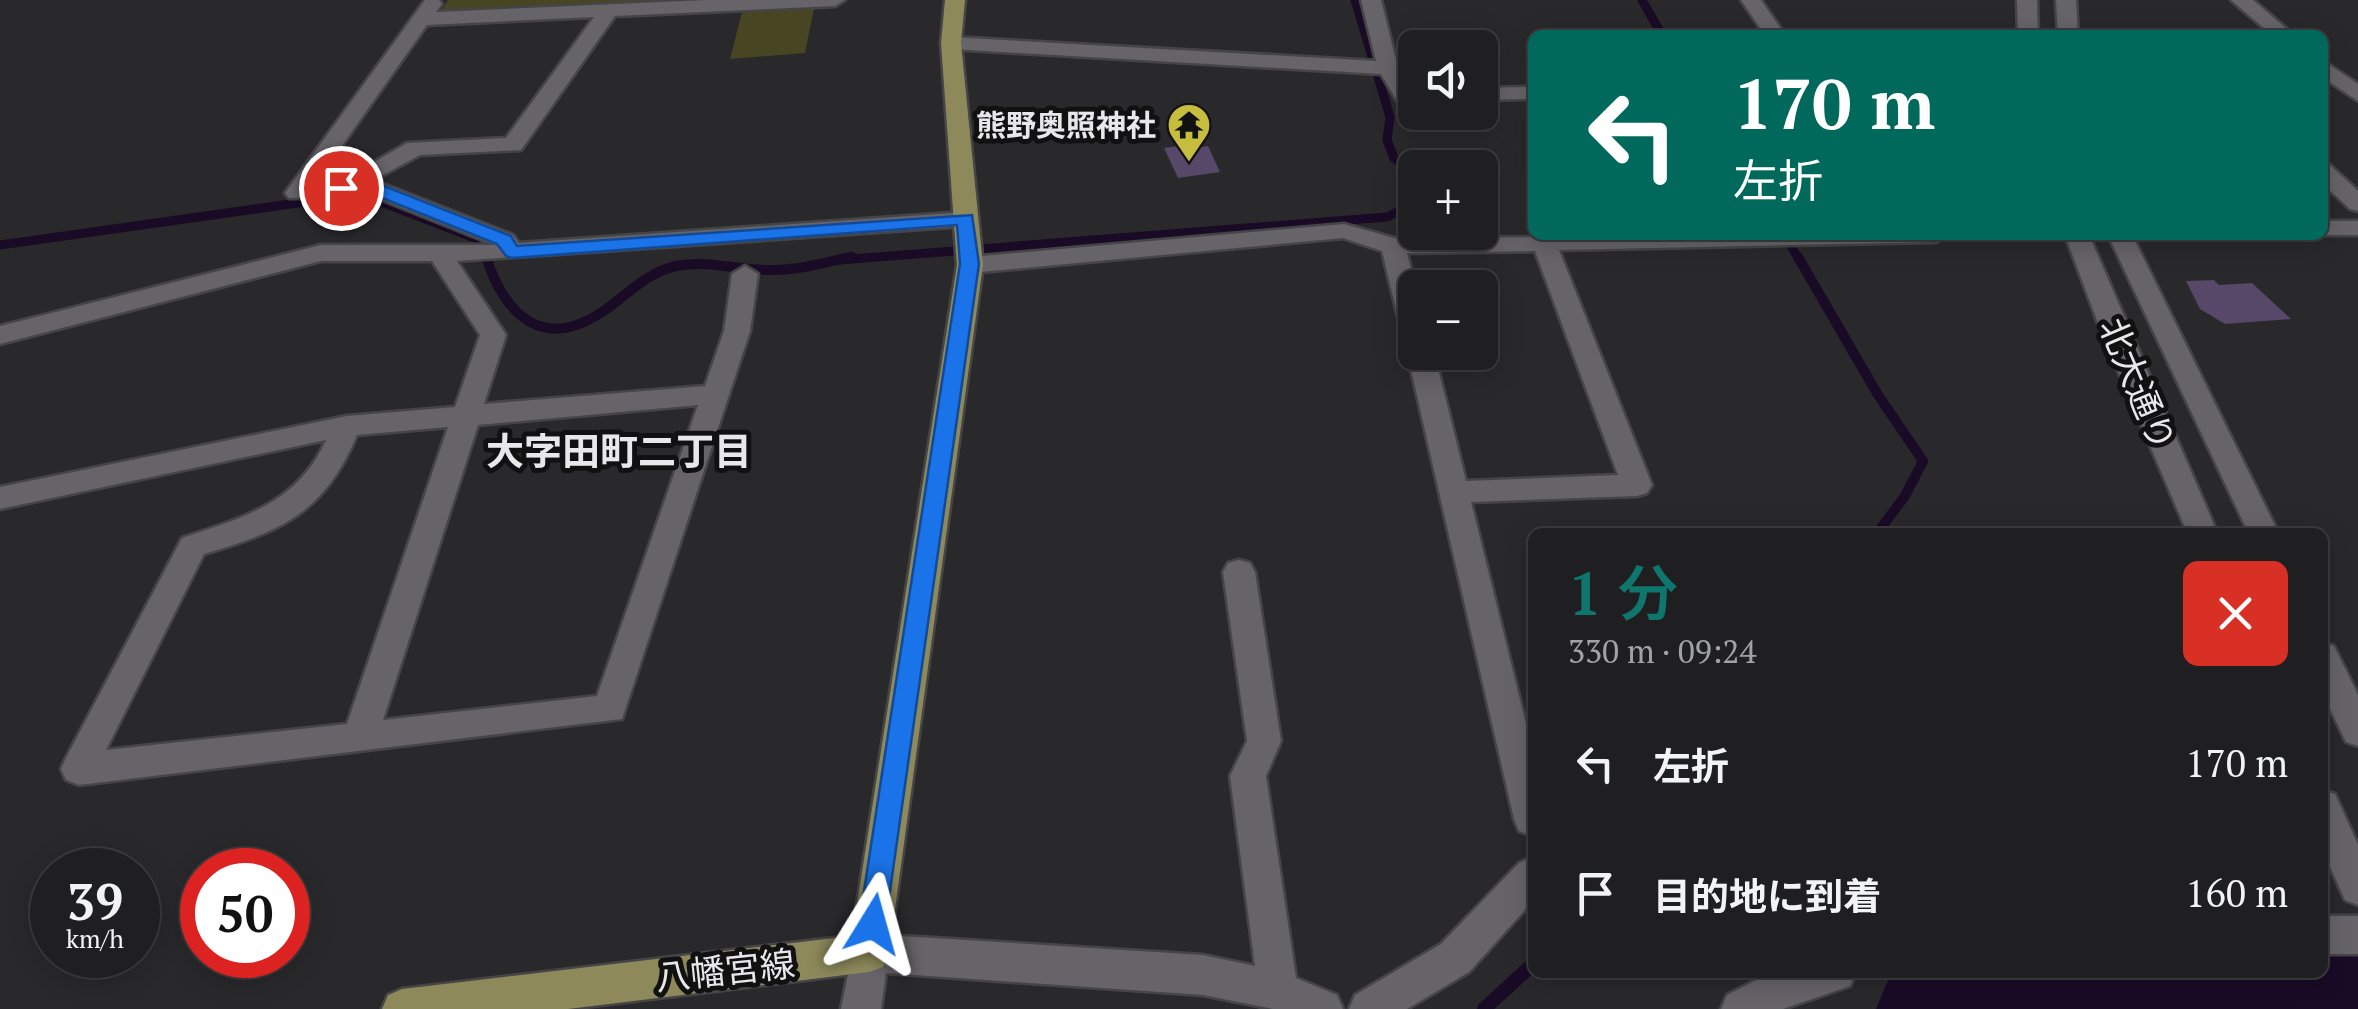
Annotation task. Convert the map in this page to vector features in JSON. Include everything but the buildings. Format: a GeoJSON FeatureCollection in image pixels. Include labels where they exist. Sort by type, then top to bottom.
{"type":"FeatureCollection","features":[{"type":"Feature","properties":{"kind":"main road"},"geometry":{"type":"LineString","coordinates":[[869,953],[968,245],[951,42],[955,0]]}},
{"type":"Feature","properties":{"kind":"main road","name":"八幡宮線"},"geometry":{"type":"LineString","coordinates":[[402,1009],[869,953]]}},
{"type":"Feature","properties":{"kind":"street"},"geometry":{"type":"LineString","coordinates":[[496,253],[504,240],[378,190],[341,188],[297,193],[429,10],[608,12],[834,0]]}},
{"type":"Feature","properties":{"kind":"street"},"geometry":{"type":"LineString","coordinates":[[1371,0],[1377,68],[1398,90]]}},
{"type":"Feature","properties":{"kind":"street"},"geometry":{"type":"LineString","coordinates":[[1751,0],[1772,30]]}},
{"type":"Feature","properties":{"kind":"street"},"geometry":{"type":"LineString","coordinates":[[2027,0],[2028,30]]}},
{"type":"Feature","properties":{"kind":"street"},"geometry":{"type":"LineString","coordinates":[[2066,0],[2068,30]]}},
{"type":"Feature","properties":{"kind":"street"},"geometry":{"type":"LineString","coordinates":[[2241,0],[2278,30]]}},
{"type":"Feature","properties":{"kind":"street"},"geometry":{"type":"LineString","coordinates":[[341,188],[414,148],[514,145],[608,12]]}},
{"type":"Feature","properties":{"kind":"street"},"geometry":{"type":"LineString","coordinates":[[951,42],[1377,68]]}},
{"type":"Feature","properties":{"kind":"street"},"geometry":{"type":"LineString","coordinates":[[2328,71],[2358,95]]}},
{"type":"Feature","properties":{"kind":"street"},"geometry":{"type":"LineString","coordinates":[[1498,94],[1528,93]]}},
{"type":"Feature","properties":{"kind":"street"},"geometry":{"type":"LineString","coordinates":[[2328,176],[2358,204]]}},
{"type":"Feature","properties":{"kind":"street"},"geometry":{"type":"LineString","coordinates":[[2328,228],[2358,228]]}},
{"type":"Feature","properties":{"kind":"street"},"geometry":{"type":"LineString","coordinates":[[0,336],[321,253],[968,245],[1344,231],[1392,246],[1711,240]]}},
{"type":"Feature","properties":{"kind":"street","name":"北大通り"},"geometry":{"type":"LineString","coordinates":[[2079,240],[2114,331],[2200,528]]}},
{"type":"Feature","properties":{"kind":"street"},"geometry":{"type":"LineString","coordinates":[[2122,240],[2260,528]]}},
{"type":"Feature","properties":{"kind":"street"},"geometry":{"type":"LineString","coordinates":[[1455,492],[1637,485],[1544,243]]}},
{"type":"Feature","properties":{"kind":"street"},"geometry":{"type":"LineString","coordinates":[[1392,246],[1398,270]]}},
{"type":"Feature","properties":{"kind":"street"},"geometry":{"type":"LineString","coordinates":[[360,738],[494,335],[439,253]]}},
{"type":"Feature","properties":{"kind":"street"},"geometry":{"type":"LineString","coordinates":[[348,426],[334,462],[314,490],[286,512],[192,546],[79,769],[610,708],[737,330],[745,274]]}},
{"type":"Feature","properties":{"kind":"street"},"geometry":{"type":"LineString","coordinates":[[1424,370],[1528,802]]}},
{"type":"Feature","properties":{"kind":"street"},"geometry":{"type":"LineString","coordinates":[[0,498],[348,426],[717,394]]}},
{"type":"Feature","properties":{"kind":"street"},"geometry":{"type":"LineString","coordinates":[[1239,572],[1264,741],[1248,776],[1278,990]]}},
{"type":"Feature","properties":{"kind":"street"},"geometry":{"type":"LineString","coordinates":[[2328,667],[2355,716]]}},
{"type":"Feature","properties":{"kind":"street"},"geometry":{"type":"LineString","coordinates":[[2328,820],[2358,887]]}},
{"type":"Feature","properties":{"kind":"street"},"geometry":{"type":"LineString","coordinates":[[1369,1009],[1455,958],[1528,878]]}},
{"type":"Feature","properties":{"kind":"street"},"geometry":{"type":"LineString","coordinates":[[2328,935],[2358,935]]}},
{"type":"Feature","properties":{"kind":"street"},"geometry":{"type":"LineString","coordinates":[[861,1009],[869,953],[1203,975],[1278,990],[1323,1009]]}},
{"type":"Feature","properties":{"kind":"street"},"geometry":{"type":"LineString","coordinates":[[1741,1009],[1764,995],[1817,978]]}},
{"type":"Feature","properties":{"kind":"shaded area"},"geometry":{"type":"Polygon","coordinates":[[[448,0],[738,0],[440,13],[448,0]]]}},
{"type":"Feature","properties":{"kind":"shaded area"},"geometry":{"type":"Polygon","coordinates":[[[814,8],[805,53],[730,59],[742,12],[814,8]]]}},
{"type":"Feature","properties":{"kind":"waterway"},"geometry":{"type":"LineString","coordinates":[[1355,0],[1390,117],[1387,140],[1398,161]]}},
{"type":"Feature","properties":{"kind":"waterway"},"geometry":{"type":"LineString","coordinates":[[1642,0],[1659,30]]}},
{"type":"Feature","properties":{"kind":"waterway"},"geometry":{"type":"LineString","coordinates":[[0,245],[361,194],[482,241],[487,259]]}},
{"type":"Feature","properties":{"kind":"waterway"},"geometry":{"type":"LineString","coordinates":[[839,260],[1387,217],[1398,212]]}},
{"type":"Feature","properties":{"kind":"waterway"},"geometry":{"type":"LineString","coordinates":[[1788,240],[1799,260]]}},
{"type":"Feature","properties":{"kind":"waterway"},"geometry":{"type":"LineString","coordinates":[[487,259],[494,279],[517,312],[546,328],[564,328],[605,310],[647,278],[676,266],[779,270],[852,257]]}},
{"type":"Feature","properties":{"kind":"waterway"},"geometry":{"type":"LineString","coordinates":[[1798,257],[1878,395],[1923,461],[1905,496],[1881,528]]}},
{"type":"Feature","properties":{"kind":"waterway"},"geometry":{"type":"LineString","coordinates":[[1484,1009],[1528,969]]}},
{"type":"Feature","properties":{"kind":"waterway"},"geometry":{"type":"LineString","coordinates":[[1920,1009],[1995,978]]}},
{"type":"Feature","properties":{"kind":"waterway"},"geometry":{"type":"LineString","coordinates":[[2258,978],[2358,995]]}},
{"type":"Feature","properties":{"kind":"place","name":"熊野奥照神社"},"geometry":{"type":"Point","coordinates":[1189,163]}},
{"type":"Feature","properties":{"kind":"district","name":"大字田町二丁目"},"geometry":{"type":"Point","coordinates":[619,451]}},
{"type":"Feature","properties":{"kind":"route"},"geometry":{"type":"LineString","coordinates":[[341,188],[378,190],[504,240],[512,252],[966,219],[970,264],[873,924]]}}]}
